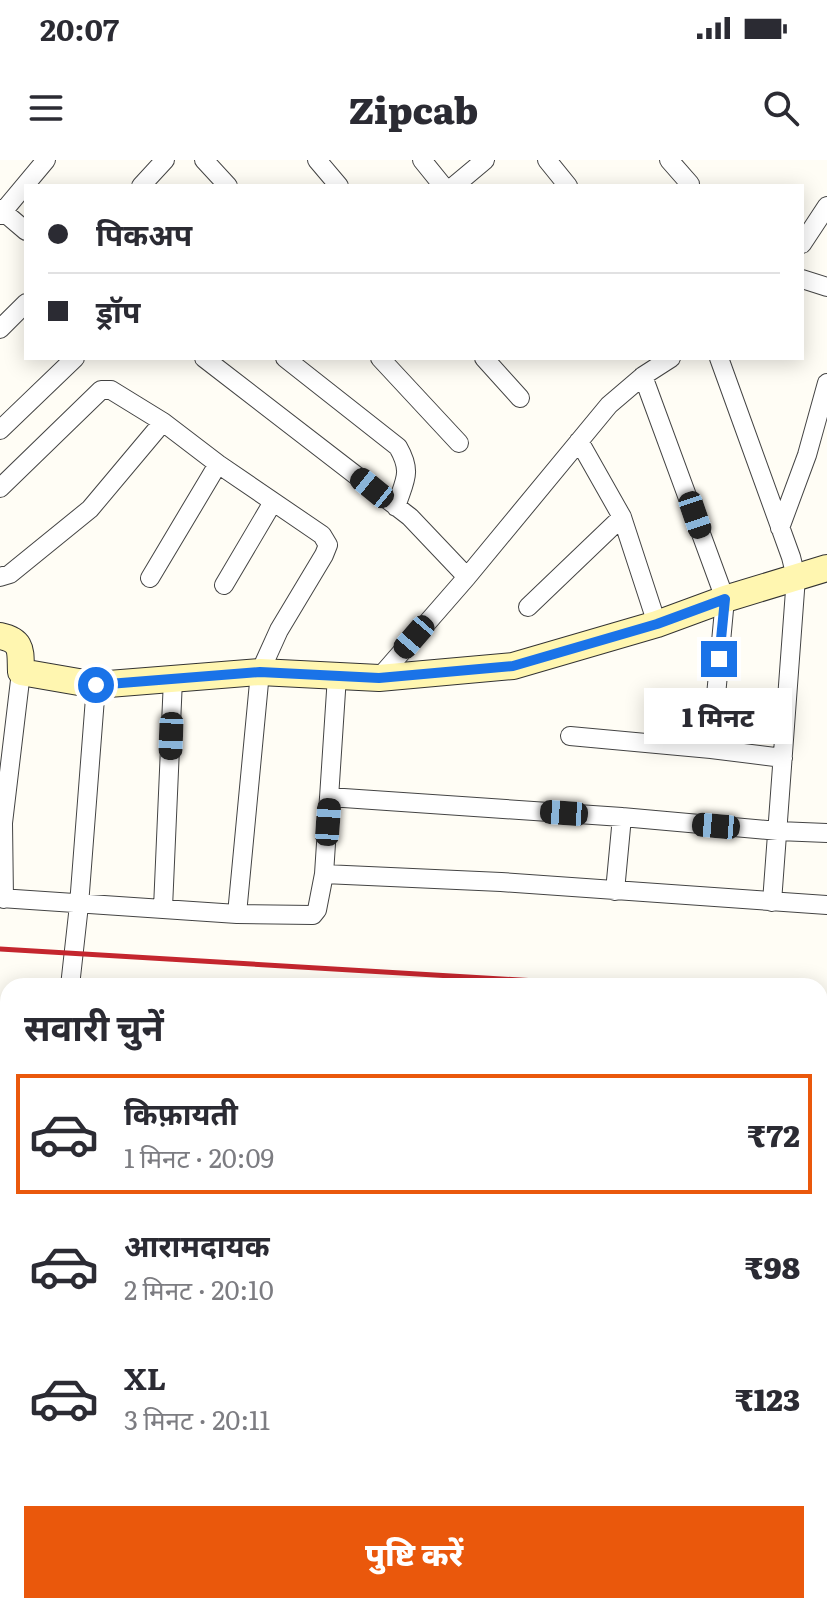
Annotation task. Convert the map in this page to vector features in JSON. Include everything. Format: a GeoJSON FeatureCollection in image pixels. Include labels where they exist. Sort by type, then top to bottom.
{"type":"FeatureCollection","features":[{"type":"Feature","properties":{"kind":"street"},"geometry":{"type":"LineString","coordinates":[[25,184],[46,160]]}},
{"type":"Feature","properties":{"kind":"street"},"geometry":{"type":"LineString","coordinates":[[143,184],[165,160]]}},
{"type":"Feature","properties":{"kind":"street"},"geometry":{"type":"LineString","coordinates":[[204,160],[226,184]]}},
{"type":"Feature","properties":{"kind":"street"},"geometry":{"type":"LineString","coordinates":[[317,160],[337,184]]}},
{"type":"Feature","properties":{"kind":"street"},"geometry":{"type":"LineString","coordinates":[[422,160],[441,184]]}},
{"type":"Feature","properties":{"kind":"street"},"geometry":{"type":"LineString","coordinates":[[456,184],[485,160]]}},
{"type":"Feature","properties":{"kind":"street"},"geometry":{"type":"LineString","coordinates":[[547,160],[566,184]]}},
{"type":"Feature","properties":{"kind":"street"},"geometry":{"type":"LineString","coordinates":[[669,160],[690,184]]}},
{"type":"Feature","properties":{"kind":"street"},"geometry":{"type":"LineString","coordinates":[[24,185],[1,212],[24,229]]}},
{"type":"Feature","properties":{"kind":"street"},"geometry":{"type":"LineString","coordinates":[[804,241],[826,208]]}},
{"type":"Feature","properties":{"kind":"street"},"geometry":{"type":"LineString","coordinates":[[804,280],[827,287]]}},
{"type":"Feature","properties":{"kind":"street"},"geometry":{"type":"LineString","coordinates":[[0,329],[24,305]]}},
{"type":"Feature","properties":{"kind":"street"},"geometry":{"type":"LineString","coordinates":[[0,430],[73,360]]}},
{"type":"Feature","properties":{"kind":"street"},"geometry":{"type":"LineString","coordinates":[[207,360],[408,517],[467,577]]}},
{"type":"Feature","properties":{"kind":"street"},"geometry":{"type":"LineString","coordinates":[[288,360],[398,447],[406,461],[408,517]]}},
{"type":"Feature","properties":{"kind":"street"},"geometry":{"type":"LineString","coordinates":[[382,360],[459,443]]}},
{"type":"Feature","properties":{"kind":"street"},"geometry":{"type":"LineString","coordinates":[[486,360],[520,398]]}},
{"type":"Feature","properties":{"kind":"street"},"geometry":{"type":"LineString","coordinates":[[379,678],[609,405],[668,360]]}},
{"type":"Feature","properties":{"kind":"street"},"geometry":{"type":"LineString","coordinates":[[720,360],[796,577],[772,902]]}},
{"type":"Feature","properties":{"kind":"street"},"geometry":{"type":"LineString","coordinates":[[643,376],[725,599],[711,749]]}},
{"type":"Feature","properties":{"kind":"street"},"geometry":{"type":"LineString","coordinates":[[780,528],[807,455],[827,383]]}},
{"type":"Feature","properties":{"kind":"street"},"geometry":{"type":"LineString","coordinates":[[0,488],[101,390],[111,390],[163,422],[322,535],[328,545],[279,630],[263,665],[237,914]]}},
{"type":"Feature","properties":{"kind":"street"},"geometry":{"type":"LineString","coordinates":[[0,577],[10,574],[90,509],[163,422]]}},
{"type":"Feature","properties":{"kind":"street"},"geometry":{"type":"LineString","coordinates":[[579,441],[622,517],[657,624]]}},
{"type":"Feature","properties":{"kind":"street"},"geometry":{"type":"LineString","coordinates":[[150,578],[218,464]]}},
{"type":"Feature","properties":{"kind":"street"},"geometry":{"type":"LineString","coordinates":[[224,585],[273,502]]}},
{"type":"Feature","properties":{"kind":"street"},"geometry":{"type":"LineString","coordinates":[[528,607],[622,517]]}},
{"type":"Feature","properties":{"kind":"street"},"geometry":{"type":"LineString","coordinates":[[21,672],[96,685],[173,679],[263,665],[337,676],[379,678],[513,666],[657,624],[725,599],[827,568]]}},
{"type":"Feature","properties":{"kind":"street"},"geometry":{"type":"LineString","coordinates":[[0,636],[15,640],[19,647],[21,672],[2,823],[2,898],[237,914],[313,915],[317,910],[324,874],[337,676]]}},
{"type":"Feature","properties":{"kind":"street"},"geometry":{"type":"LineString","coordinates":[[163,908],[173,679]]}},
{"type":"Feature","properties":{"kind":"street"},"geometry":{"type":"LineString","coordinates":[[71,978],[96,685]]}},
{"type":"Feature","properties":{"kind":"street"},"geometry":{"type":"LineString","coordinates":[[570,736],[783,758]]}},
{"type":"Feature","properties":{"kind":"street"},"geometry":{"type":"LineString","coordinates":[[329,797],[827,833]]}},
{"type":"Feature","properties":{"kind":"street"},"geometry":{"type":"LineString","coordinates":[[615,891],[622,817]]}},
{"type":"Feature","properties":{"kind":"street"},"geometry":{"type":"LineString","coordinates":[[324,874],[501,882],[827,905]]}},
{"type":"Feature","properties":{"kind":"railway"},"geometry":{"type":"LineString","coordinates":[[0,949],[485,978]]}},
{"type":"Feature","properties":{"kind":"route"},"geometry":{"type":"LineString","coordinates":[[96,685],[260,672],[379,678],[513,666],[657,624],[725,599],[719,659]]}}]}
